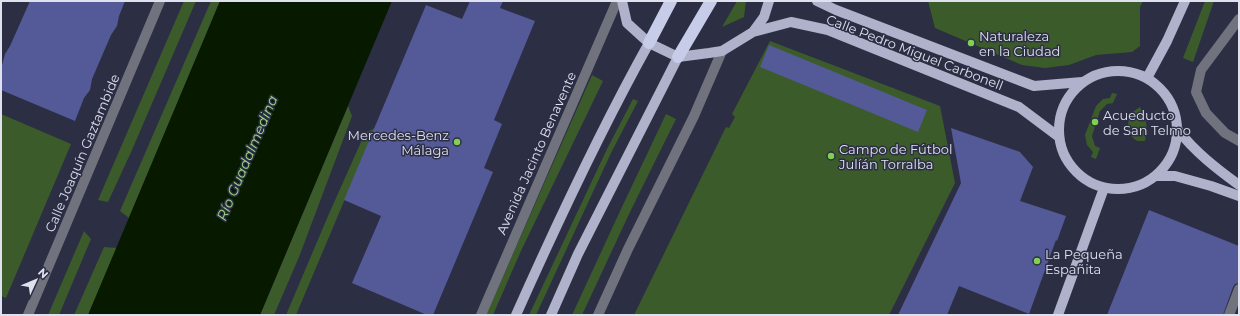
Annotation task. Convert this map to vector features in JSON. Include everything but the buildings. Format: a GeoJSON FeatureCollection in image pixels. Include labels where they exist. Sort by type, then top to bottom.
{"type":"FeatureCollection","features":[{"type":"Feature","properties":{"kind":"highway"},"geometry":{"type":"LineString","coordinates":[[649,43],[671,1]]}},
{"type":"Feature","properties":{"kind":"highway"},"geometry":{"type":"LineString","coordinates":[[678,57],[711,1]]}},
{"type":"Feature","properties":{"kind":"main road"},"geometry":{"type":"LineString","coordinates":[[622,1],[627,23],[649,43],[678,57],[722,51],[753,32],[764,17],[769,1]]}},
{"type":"Feature","properties":{"kind":"main road","name":"Calle Pedro Miguel Carbonell"},"geometry":{"type":"LineString","coordinates":[[817,1],[836,10],[1034,86],[1082,82]]}},
{"type":"Feature","properties":{"kind":"main road"},"geometry":{"type":"LineString","coordinates":[[1147,78],[1167,41],[1185,1]]}},
{"type":"Feature","properties":{"kind":"main road","name":"Calle Pedro Miguel Carbonell"},"geometry":{"type":"LineString","coordinates":[[753,32],[791,22],[828,30],[1019,107],[1059,136]]}},
{"type":"Feature","properties":{"kind":"main road"},"geometry":{"type":"LineString","coordinates":[[516,315],[550,239],[649,43]]}},
{"type":"Feature","properties":{"kind":"main road"},"geometry":{"type":"LineString","coordinates":[[551,315],[578,254],[678,57]]}},
{"type":"Feature","properties":{"kind":"main road"},"geometry":{"type":"LineString","coordinates":[[1178,130],[1174,150],[1159,173],[1142,184],[1119,190],[1104,188],[1082,178],[1065,156],[1059,136],[1062,109],[1068,97],[1082,82],[1098,74],[1119,70],[1147,78],[1159,87],[1171,103],[1178,130],[1208,161],[1239,185]]}},
{"type":"Feature","properties":{"kind":"main road"},"geometry":{"type":"LineString","coordinates":[[1155,176],[1175,176],[1239,196]]}},
{"type":"Feature","properties":{"kind":"main road"},"geometry":{"type":"LineString","coordinates":[[1058,315],[1104,188]]}},
{"type":"Feature","properties":{"kind":"street","name":"Calle Joaquín Gaztambide"},"geometry":{"type":"LineString","coordinates":[[28,315],[160,1]]}},
{"type":"Feature","properties":{"kind":"street","name":"Avenida Jacinto Benavente"},"geometry":{"type":"LineString","coordinates":[[481,315],[617,1]]}},
{"type":"Feature","properties":{"kind":"street"},"geometry":{"type":"LineString","coordinates":[[1239,19],[1201,70],[1196,92],[1206,113],[1225,133],[1239,141]]}},
{"type":"Feature","properties":{"kind":"street"},"geometry":{"type":"LineString","coordinates":[[598,315],[694,116],[722,51]]}},
{"type":"Feature","properties":{"kind":"street"},"geometry":{"type":"LineString","coordinates":[[1229,315],[1239,289]]}},
{"type":"Feature","properties":{"kind":"green space"},"geometry":{"type":"Polygon","coordinates":[[[184,1],[196,1],[108,202],[98,200],[184,1]]]}},
{"type":"Feature","properties":{"kind":"green space"},"geometry":{"type":"Polygon","coordinates":[[[211,1],[220,1],[129,218],[120,211],[211,1]]]}},
{"type":"Feature","properties":{"kind":"green space"},"geometry":{"type":"Polygon","coordinates":[[[737,1],[746,1],[744,17],[722,27],[737,1]]]}},
{"type":"Feature","properties":{"kind":"green space"},"geometry":{"type":"Polygon","coordinates":[[[928,1],[1143,1],[1140,7],[1140,46],[1132,52],[1096,55],[1069,65],[1045,68],[1022,65],[935,28],[928,1]]]}},
{"type":"Feature","properties":{"kind":"green space"},"geometry":{"type":"Polygon","coordinates":[[[1205,1],[1214,1],[1193,62],[1183,58],[1205,1]]]}},
{"type":"Feature","properties":{"kind":"green space","name":"Campo de Fútbol Julíán Torralba"},"geometry":{"type":"Polygon","coordinates":[[[770,41],[940,106],[955,183],[889,315],[634,315],[726,127],[729,128],[735,117],[732,114],[770,41]]]}},
{"type":"Feature","properties":{"kind":"green space"},"geometry":{"type":"Polygon","coordinates":[[[592,75],[603,81],[520,253],[493,315],[486,315],[592,75]]]}},
{"type":"Feature","properties":{"kind":"green space"},"geometry":{"type":"Polygon","coordinates":[[[1112,93],[1117,94],[1113,103],[1107,104],[1100,111],[1092,136],[1095,146],[1100,148],[1096,159],[1091,157],[1093,152],[1087,145],[1085,135],[1096,106],[1103,99],[1110,98],[1112,93]]]}},
{"type":"Feature","properties":{"kind":"green space"},"geometry":{"type":"Polygon","coordinates":[[[633,99],[638,101],[612,151],[536,315],[529,315],[607,149],[633,99]]]}},
{"type":"Feature","properties":{"kind":"green space"},"geometry":{"type":"Polygon","coordinates":[[[348,106],[352,116],[299,257],[274,315],[260,315],[348,106]]]}},
{"type":"Feature","properties":{"kind":"green space"},"geometry":{"type":"Polygon","coordinates":[[[1140,107],[1146,124],[1145,141],[1138,141],[1132,136],[1128,124],[1130,116],[1140,107]]]}},
{"type":"Feature","properties":{"kind":"green space"},"geometry":{"type":"Polygon","coordinates":[[[1,114],[71,144],[6,298],[1,296],[1,114]]]}},
{"type":"Feature","properties":{"kind":"green space"},"geometry":{"type":"Polygon","coordinates":[[[666,114],[676,119],[630,212],[582,315],[572,315],[621,209],[666,114]]]}},
{"type":"Feature","properties":{"kind":"green space"},"geometry":{"type":"Polygon","coordinates":[[[375,128],[296,315],[286,315],[365,133],[375,128]]]}},
{"type":"Feature","properties":{"kind":"green space"},"geometry":{"type":"Polygon","coordinates":[[[84,231],[91,239],[59,315],[48,315],[84,231]]]}},
{"type":"Feature","properties":{"kind":"green space"},"geometry":{"type":"Polygon","coordinates":[[[104,247],[117,248],[88,315],[74,315],[104,247]]]}},
{"type":"Feature","properties":{"kind":"water","name":"Río Guadalmedina"},"geometry":{"type":"Polygon","coordinates":[[[220,1],[392,1],[260,315],[88,315],[220,1]]]}},
{"type":"Feature","properties":{"kind":"place","name":"Naturaleza en la Ciudad"},"geometry":{"type":"Point","coordinates":[971,43]}},
{"type":"Feature","properties":{"kind":"place","name":"Acueducto de San Telmo"},"geometry":{"type":"Point","coordinates":[1095,122]}},
{"type":"Feature","properties":{"kind":"place","name":"Mercedes-Benz Málaga"},"geometry":{"type":"Point","coordinates":[457,142]}},
{"type":"Feature","properties":{"kind":"place","name":"Campo de Fútbol Julíán Torralba"},"geometry":{"type":"Point","coordinates":[831,156]}},
{"type":"Feature","properties":{"kind":"place","name":"La Pequeña Españita"},"geometry":{"type":"Point","coordinates":[1037,261]}}]}
